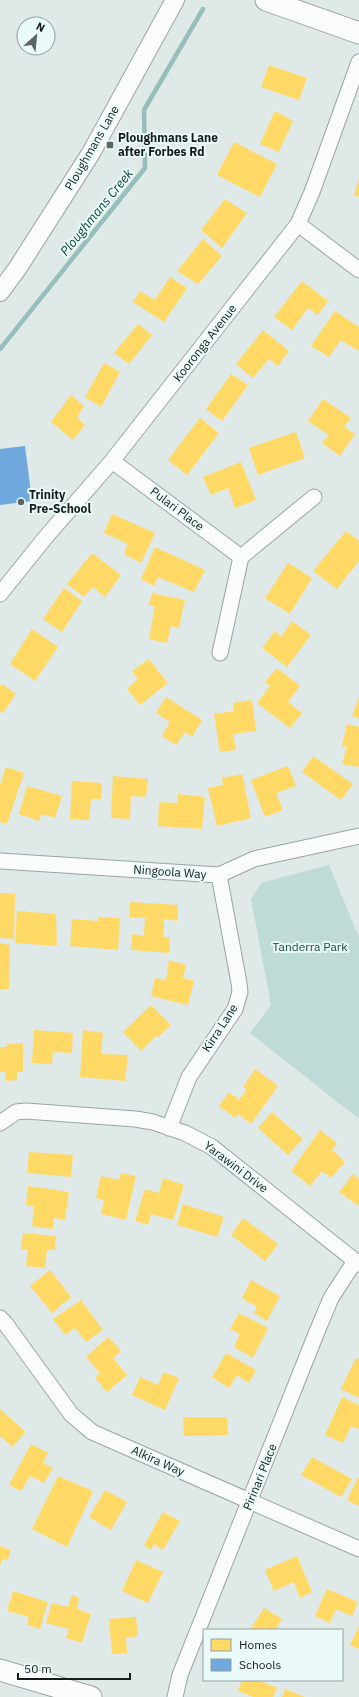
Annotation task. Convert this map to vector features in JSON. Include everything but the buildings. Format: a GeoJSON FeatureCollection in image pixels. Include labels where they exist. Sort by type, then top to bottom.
{"type":"FeatureCollection","features":[{"type":"Feature","properties":{"kind":"main road"},"geometry":{"type":"LineString","coordinates":[[266,0],[359,33]]}},
{"type":"Feature","properties":{"kind":"main road"},"geometry":{"type":"LineString","coordinates":[[0,1670],[91,1697]]}},
{"type":"Feature","properties":{"kind":"street","name":"Ploughmans Lane"},"geometry":{"type":"LineString","coordinates":[[0,292],[17,269],[91,153],[175,0]]}},
{"type":"Feature","properties":{"kind":"street","name":"Kooronga Avenue"},"geometry":{"type":"LineString","coordinates":[[0,594],[45,538],[112,461],[298,224],[312,192],[359,62]]}},
{"type":"Feature","properties":{"kind":"street"},"geometry":{"type":"LineString","coordinates":[[298,224],[359,270]]}},
{"type":"Feature","properties":{"kind":"street","name":"Pulari Place"},"geometry":{"type":"LineString","coordinates":[[112,461],[241,557]]}},
{"type":"Feature","properties":{"kind":"street"},"geometry":{"type":"LineString","coordinates":[[220,653],[241,557],[314,497]]}},
{"type":"Feature","properties":{"kind":"street","name":"Ningoola Way"},"geometry":{"type":"LineString","coordinates":[[0,861],[219,875],[254,859],[359,836]]}},
{"type":"Feature","properties":{"kind":"street","name":"Kirra Lane"},"geometry":{"type":"LineString","coordinates":[[169,1128],[189,1077],[235,1009],[238,1001],[239,983],[219,875]]}},
{"type":"Feature","properties":{"kind":"street","name":"Yarawini Drive"},"geometry":{"type":"LineString","coordinates":[[0,1123],[16,1112],[26,1110],[135,1119],[169,1128],[200,1141],[221,1154],[357,1262]]}},
{"type":"Feature","properties":{"kind":"street","name":"Pirinari Place"},"geometry":{"type":"LineString","coordinates":[[175,1697],[180,1675],[331,1298],[357,1262]]}},
{"type":"Feature","properties":{"kind":"street","name":"Alkira Way"},"geometry":{"type":"LineString","coordinates":[[0,1318],[71,1414],[84,1427],[92,1432],[359,1549]]}},
{"type":"Feature","properties":{"kind":"green space","name":"Tanderra Park"},"geometry":{"type":"Polygon","coordinates":[[[329,865],[359,937],[359,1119],[250,1033],[271,1005],[251,899],[261,883],[329,865]]]}},
{"type":"Feature","properties":{"kind":"waterway","name":"Ploughmans Creek"},"geometry":{"type":"LineString","coordinates":[[0,349],[145,168],[144,110],[203,9]]}},
{"type":"Feature","properties":{"kind":"place","name":"Ploughmans Lane after Forbes Rd"},"geometry":{"type":"Point","coordinates":[110,145]}},
{"type":"Feature","properties":{"kind":"place","name":"Trinity Pre-School"},"geometry":{"type":"Point","coordinates":[21,502]}}]}
